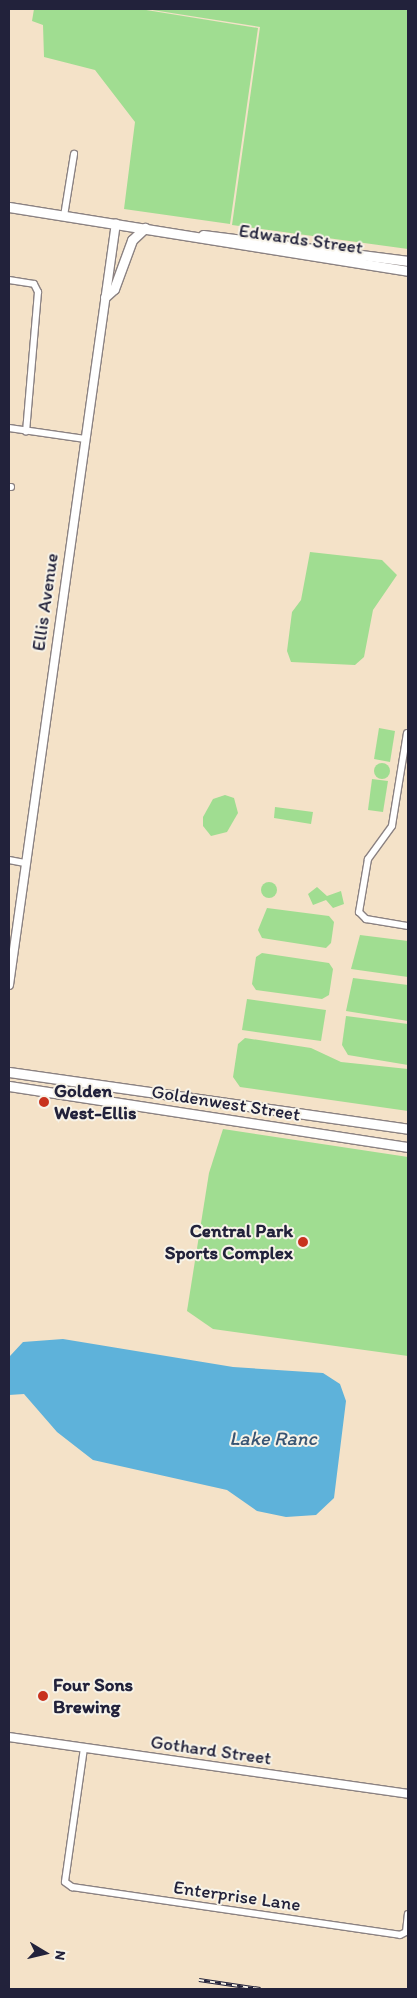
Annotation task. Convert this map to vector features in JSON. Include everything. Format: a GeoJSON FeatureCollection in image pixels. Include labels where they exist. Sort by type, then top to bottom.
{"type":"FeatureCollection","features":[{"type":"Feature","properties":{"kind":"main road","name":"Edwards Street"},"geometry":{"type":"LineString","coordinates":[[9,208],[190,234],[228,235],[408,261]]}},
{"type":"Feature","properties":{"kind":"main road"},"geometry":{"type":"LineString","coordinates":[[105,297],[114,289],[132,240],[145,228]]}},
{"type":"Feature","properties":{"kind":"main road","name":"Edwards Street"},"geometry":{"type":"LineString","coordinates":[[190,234],[228,244],[408,271]]}},
{"type":"Feature","properties":{"kind":"main road","name":"Goldenwest Street"},"geometry":{"type":"LineString","coordinates":[[9,1072],[408,1129]]}},
{"type":"Feature","properties":{"kind":"main road","name":"Goldenwest Street"},"geometry":{"type":"LineString","coordinates":[[9,1086],[408,1147]]}},
{"type":"Feature","properties":{"kind":"street"},"geometry":{"type":"LineString","coordinates":[[64,216],[74,154]]}},
{"type":"Feature","properties":{"kind":"street","name":"Ellis Avenue"},"geometry":{"type":"LineString","coordinates":[[9,985],[116,223]]}},
{"type":"Feature","properties":{"kind":"street"},"geometry":{"type":"LineString","coordinates":[[9,280],[34,284],[38,292],[26,431]]}},
{"type":"Feature","properties":{"kind":"street"},"geometry":{"type":"LineString","coordinates":[[9,428],[85,440]]}},
{"type":"Feature","properties":{"kind":"street"},"geometry":{"type":"LineString","coordinates":[[406,733],[392,826],[368,859],[359,912],[366,920],[408,926]]}},
{"type":"Feature","properties":{"kind":"street"},"geometry":{"type":"LineString","coordinates":[[9,860],[25,863]]}},
{"type":"Feature","properties":{"kind":"street","name":"Gothard Street"},"geometry":{"type":"LineString","coordinates":[[9,1737],[408,1794]]}},
{"type":"Feature","properties":{"kind":"street","name":"Enterprise Lane"},"geometry":{"type":"LineString","coordinates":[[84,1748],[64,1882],[132,1896],[406,1932],[408,1914]]}},
{"type":"Feature","properties":{"kind":"green space"},"geometry":{"type":"Polygon","coordinates":[[[34,9],[140,9],[258,28],[230,224],[124,209],[135,122],[95,70],[44,57],[43,25],[32,21],[34,9]]]}},
{"type":"Feature","properties":{"kind":"green space"},"geometry":{"type":"Polygon","coordinates":[[[146,9],[408,9],[408,249],[232,225],[260,27],[146,9]]]}},
{"type":"Feature","properties":{"kind":"green space"},"geometry":{"type":"Polygon","coordinates":[[[310,552],[382,560],[397,575],[373,610],[364,657],[355,665],[291,662],[287,651],[292,612],[301,600],[310,552]]]}},
{"type":"Feature","properties":{"kind":"green space"},"geometry":{"type":"Polygon","coordinates":[[[379,728],[395,731],[390,762],[374,759],[379,728]]]}},
{"type":"Feature","properties":{"kind":"green space"},"geometry":{"type":"Polygon","coordinates":[[[382,763],[388,765],[390,771],[388,777],[382,779],[376,777],[374,771],[376,765],[382,763]]]}},
{"type":"Feature","properties":{"kind":"green space"},"geometry":{"type":"Polygon","coordinates":[[[372,779],[388,781],[383,812],[368,810],[372,779]]]}},
{"type":"Feature","properties":{"kind":"green space"},"geometry":{"type":"Polygon","coordinates":[[[225,795],[234,798],[238,813],[227,832],[211,836],[203,826],[203,817],[213,799],[225,795]]]}},
{"type":"Feature","properties":{"kind":"green space"},"geometry":{"type":"Polygon","coordinates":[[[275,807],[313,812],[311,824],[274,818],[275,807]]]}},
{"type":"Feature","properties":{"kind":"green space"},"geometry":{"type":"Polygon","coordinates":[[[266,882],[272,882],[277,887],[275,896],[266,898],[261,893],[261,887],[266,882]]]}},
{"type":"Feature","properties":{"kind":"green space"},"geometry":{"type":"Polygon","coordinates":[[[317,887],[327,896],[341,891],[344,904],[333,908],[326,900],[313,905],[308,894],[317,887]]]}},
{"type":"Feature","properties":{"kind":"green space"},"geometry":{"type":"Polygon","coordinates":[[[267,908],[329,916],[334,922],[331,943],[326,948],[262,938],[258,930],[267,908]]]}},
{"type":"Feature","properties":{"kind":"green space"},"geometry":{"type":"Polygon","coordinates":[[[360,935],[408,941],[408,977],[351,969],[360,935]]]}},
{"type":"Feature","properties":{"kind":"green space"},"geometry":{"type":"Polygon","coordinates":[[[262,953],[329,963],[333,969],[329,995],[322,999],[256,990],[252,984],[256,957],[262,953]]]}},
{"type":"Feature","properties":{"kind":"green space"},"geometry":{"type":"Polygon","coordinates":[[[353,978],[408,985],[408,1021],[346,1011],[353,978]]]}},
{"type":"Feature","properties":{"kind":"green space"},"geometry":{"type":"Polygon","coordinates":[[[247,999],[326,1010],[321,1041],[242,1030],[247,999]]]}},
{"type":"Feature","properties":{"kind":"green space"},"geometry":{"type":"Polygon","coordinates":[[[346,1016],[408,1024],[408,1065],[348,1055],[342,1045],[346,1016]]]}},
{"type":"Feature","properties":{"kind":"green space"},"geometry":{"type":"Polygon","coordinates":[[[245,1038],[311,1048],[341,1062],[408,1069],[408,1111],[240,1087],[233,1077],[238,1044],[245,1038]]]}},
{"type":"Feature","properties":{"kind":"green space","name":"Central Park Sports Complex"},"geometry":{"type":"Polygon","coordinates":[[[223,1129],[408,1157],[408,1356],[213,1329],[187,1311],[209,1173],[223,1129]]]}},
{"type":"Feature","properties":{"kind":"water","name":"Lake Ranc"},"geometry":{"type":"Polygon","coordinates":[[[63,1339],[233,1367],[323,1373],[340,1384],[346,1401],[334,1498],[316,1515],[286,1517],[257,1511],[227,1490],[93,1460],[57,1432],[24,1394],[9,1395],[10,1356],[23,1342],[63,1339]]]}},
{"type":"Feature","properties":{"kind":"railway"},"geometry":{"type":"LineString","coordinates":[[199,1980],[260,1989]]}},
{"type":"Feature","properties":{"kind":"place","name":"Golden West-Ellis"},"geometry":{"type":"Point","coordinates":[44,1102]}},
{"type":"Feature","properties":{"kind":"place","name":"Central Park Sports Complex"},"geometry":{"type":"Point","coordinates":[303,1242]}},
{"type":"Feature","properties":{"kind":"place","name":"Four Sons Brewing"},"geometry":{"type":"Point","coordinates":[43,1696]}}]}
